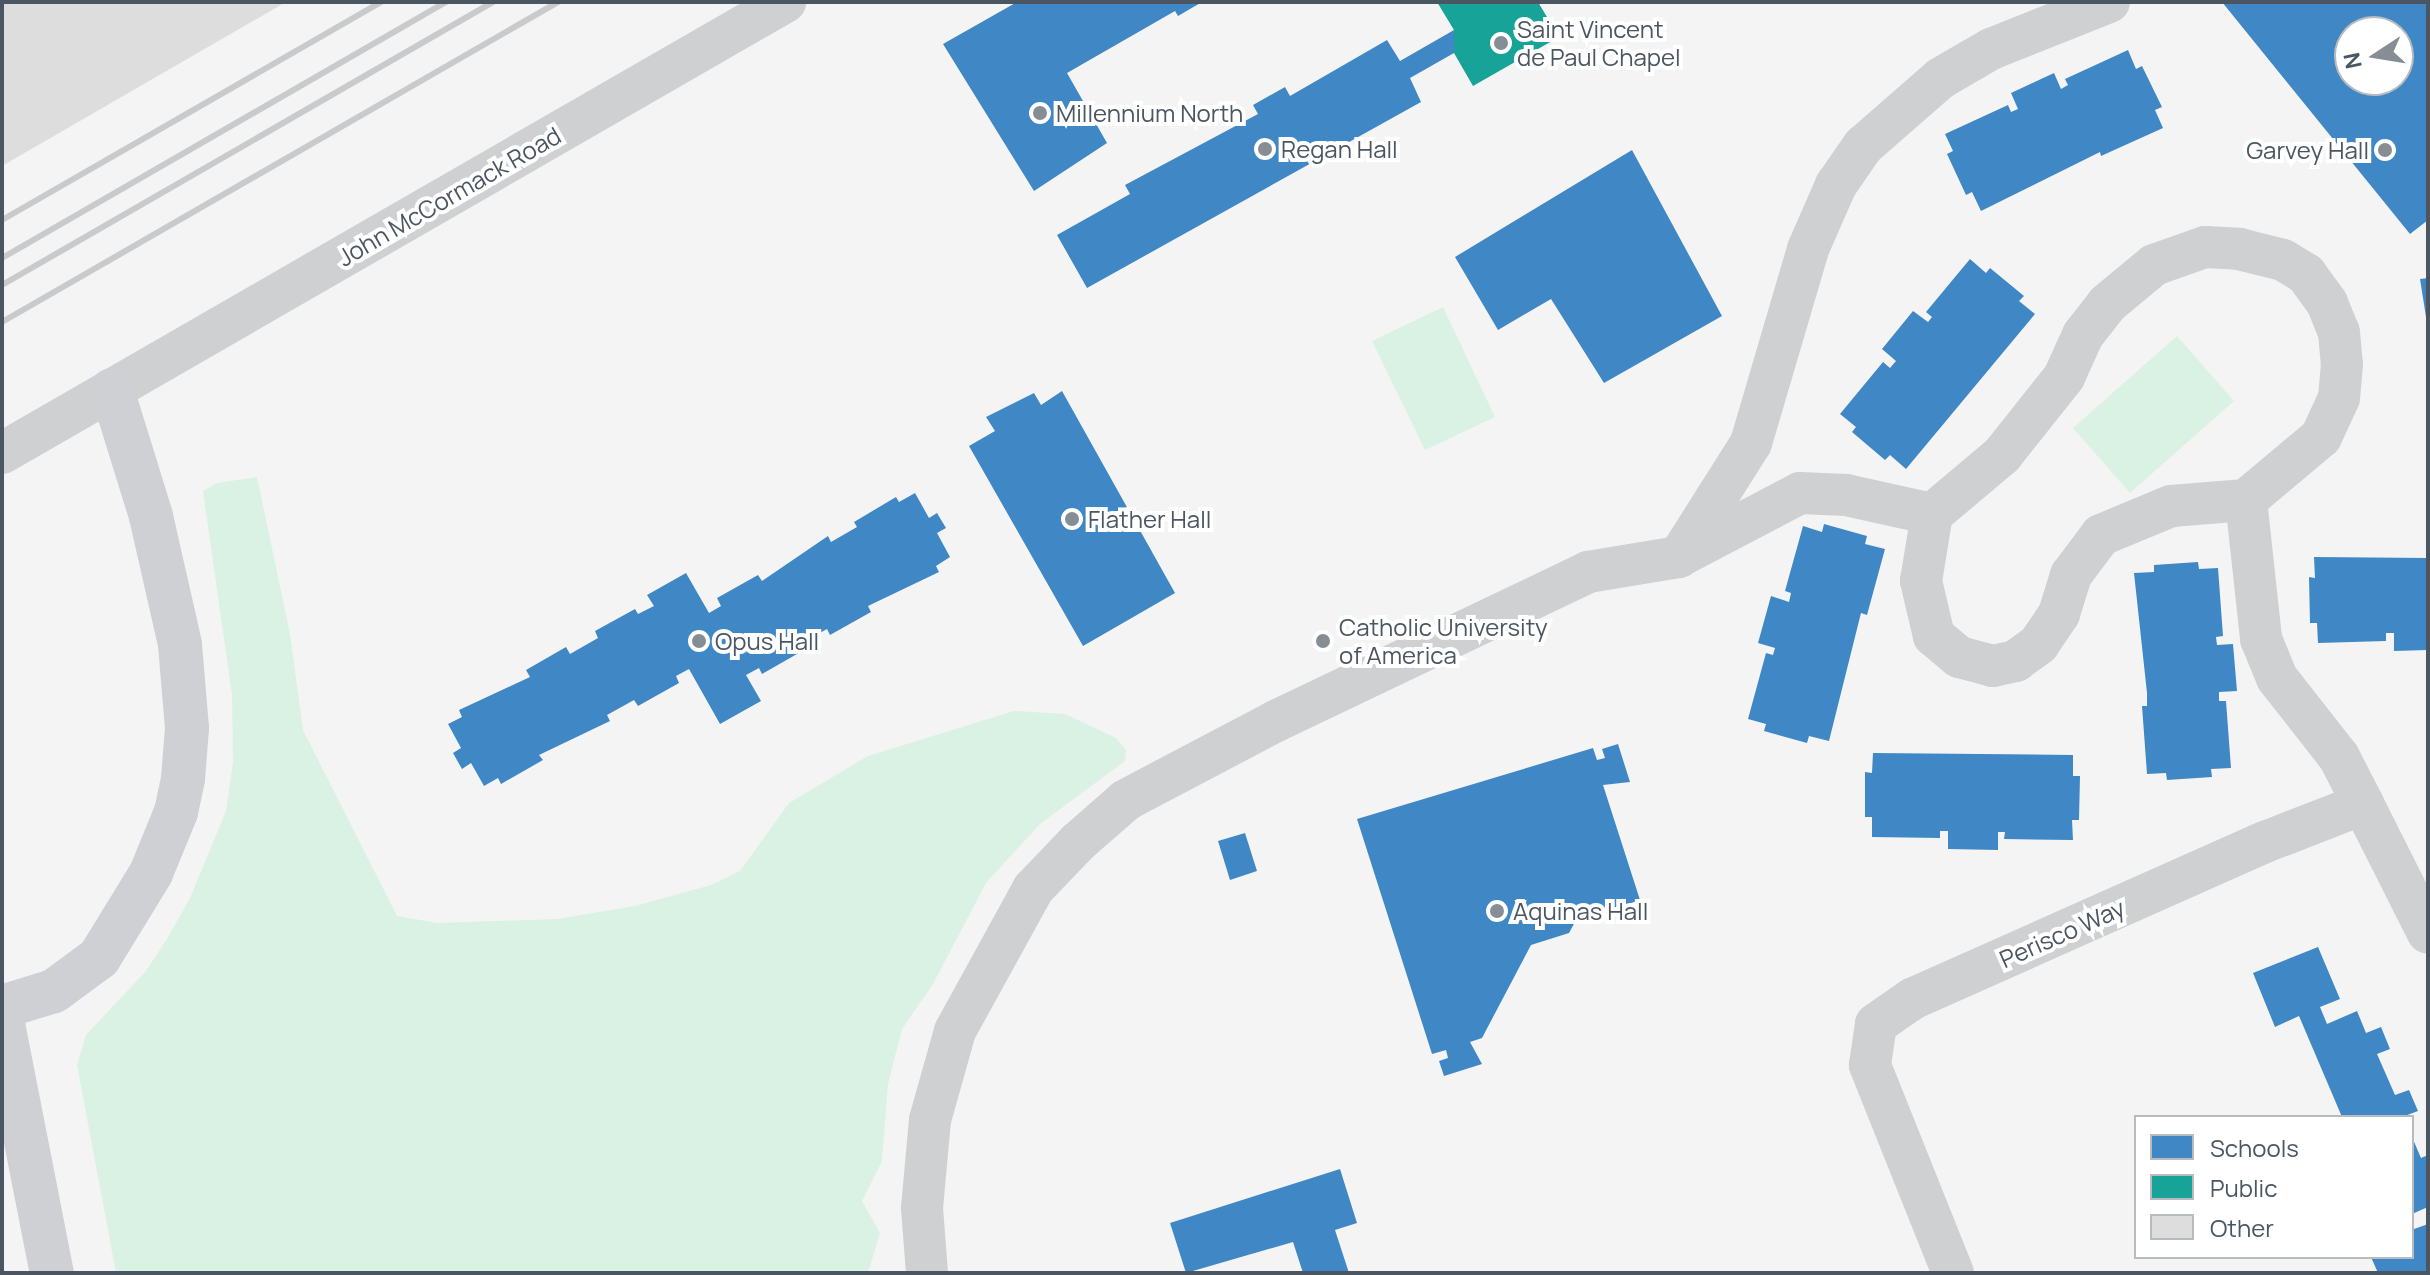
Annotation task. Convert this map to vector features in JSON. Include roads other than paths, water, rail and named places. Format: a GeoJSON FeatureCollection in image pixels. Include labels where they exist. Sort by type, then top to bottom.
{"type":"FeatureCollection","features":[{"type":"Feature","properties":{"kind":"main road"},"geometry":{"type":"LineString","coordinates":[[2,1007],[54,991],[99,958],[151,873],[176,812],[183,779],[187,728],[180,644],[151,516],[112,390]]}},
{"type":"Feature","properties":{"kind":"main road"},"geometry":{"type":"LineString","coordinates":[[2,1019],[52,1273]]}},
{"type":"Feature","properties":{"kind":"street","name":"John McCormack Road"},"geometry":{"type":"LineString","coordinates":[[2,453],[785,2]]}},
{"type":"Feature","properties":{"kind":"street"},"geometry":{"type":"LineString","coordinates":[[1679,557],[1751,443],[1808,249],[1836,185],[1863,146],[1941,78],[1991,49],[2109,2]]}},
{"type":"Feature","properties":{"kind":"street"},"geometry":{"type":"LineString","coordinates":[[2205,247],[2239,249],[2283,260],[2306,274],[2327,303],[2339,332],[2339,398],[2321,437],[2246,500],[2171,506],[2110,530],[2071,575],[2059,614],[2039,644],[2016,661],[1993,666],[1959,657],[1934,636],[1921,581],[1932,514],[2002,455],[2064,377],[2083,335],[2107,304],[2154,265],[2205,247]]}},
{"type":"Feature","properties":{"kind":"street"},"geometry":{"type":"LineString","coordinates":[[927,1273],[922,1208],[930,1120],[955,1031],[1033,889],[1078,842],[1126,800],[1588,572],[1679,557],[1800,493],[1846,495],[1932,514]]}},
{"type":"Feature","properties":{"kind":"street"},"geometry":{"type":"LineString","coordinates":[[2246,500],[2261,639],[2277,678],[2339,757],[2428,933]]}},
{"type":"Feature","properties":{"kind":"street","name":"Perisco Way"},"geometry":{"type":"LineString","coordinates":[[1953,1273],[1870,1065],[1876,1024],[1912,999],[2265,842],[2363,804]]}},
{"type":"Feature","properties":{"kind":"railway"},"geometry":{"type":"LineString","coordinates":[[2,220],[381,2]]}},
{"type":"Feature","properties":{"kind":"railway"},"geometry":{"type":"LineString","coordinates":[[2,258],[446,2]]}},
{"type":"Feature","properties":{"kind":"railway"},"geometry":{"type":"LineString","coordinates":[[2,285],[493,2]]}},
{"type":"Feature","properties":{"kind":"railway"},"geometry":{"type":"LineString","coordinates":[[2,322],[558,2]]}},
{"type":"Feature","properties":{"kind":"place","name":"Saint Vincent de Paul Chapel"},"geometry":{"type":"Point","coordinates":[1501,43]}},
{"type":"Feature","properties":{"kind":"place","name":"Millennium North"},"geometry":{"type":"Point","coordinates":[1040,113]}},
{"type":"Feature","properties":{"kind":"place","name":"Regan Hall"},"geometry":{"type":"Point","coordinates":[1265,149]}},
{"type":"Feature","properties":{"kind":"place","name":"Garvey Hall"},"geometry":{"type":"Point","coordinates":[2385,150]}},
{"type":"Feature","properties":{"kind":"place","name":"Flather Hall"},"geometry":{"type":"Point","coordinates":[1072,519]}},
{"type":"Feature","properties":{"kind":"place","name":"Opus Hall"},"geometry":{"type":"Point","coordinates":[699,641]}},
{"type":"Feature","properties":{"kind":"place","name":"Catholic University of America"},"geometry":{"type":"Point","coordinates":[1323,641]}},
{"type":"Feature","properties":{"kind":"place","name":"Aquinas Hall"},"geometry":{"type":"Point","coordinates":[1497,911]}}]}
